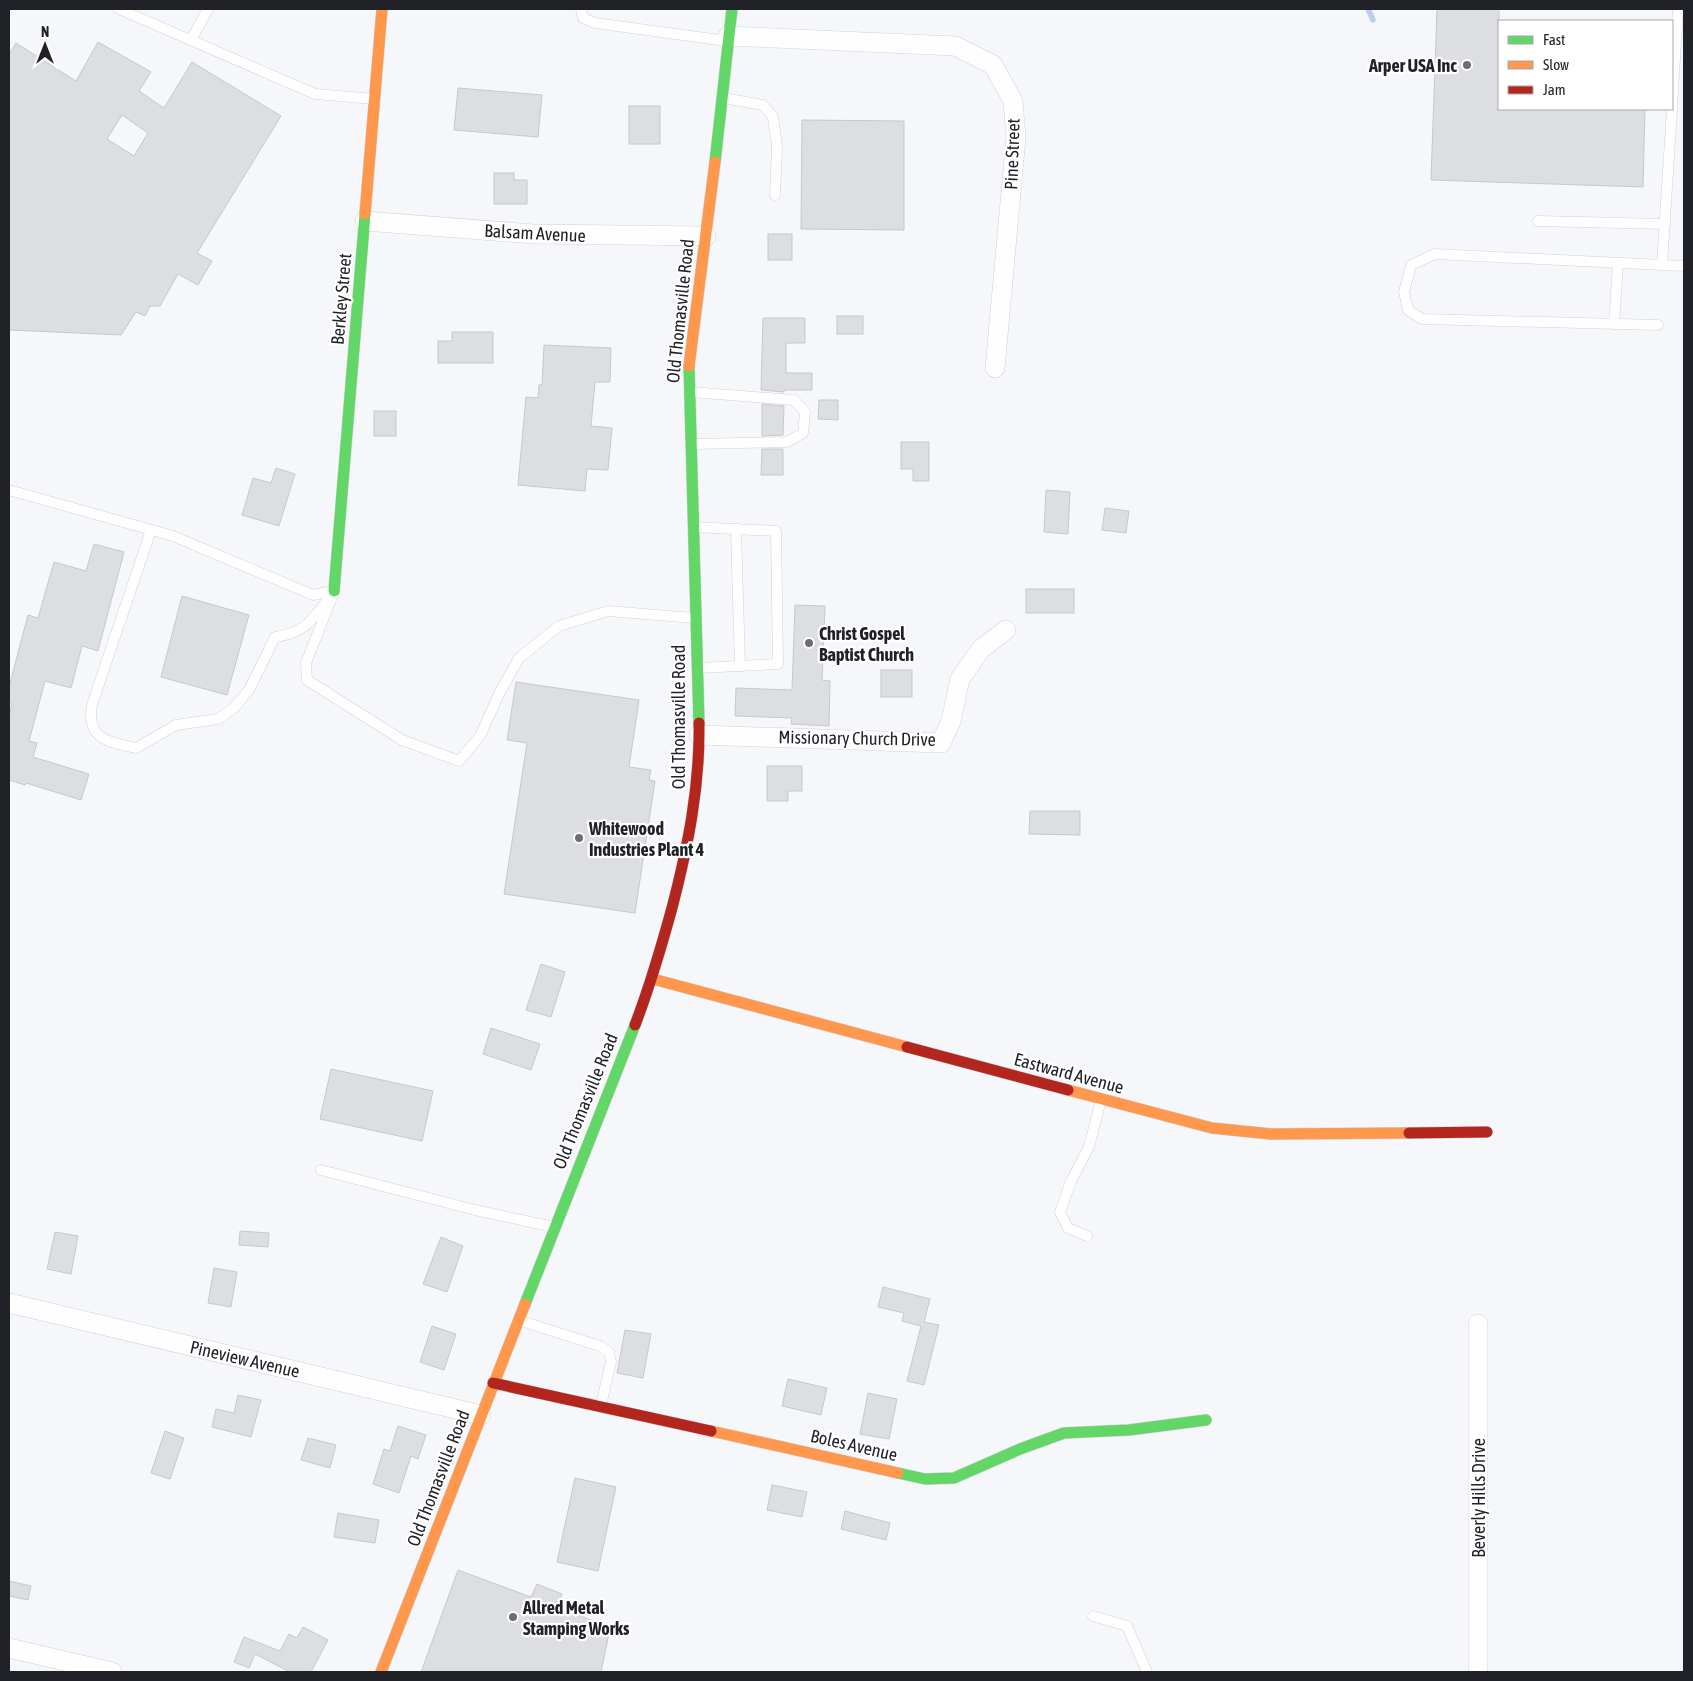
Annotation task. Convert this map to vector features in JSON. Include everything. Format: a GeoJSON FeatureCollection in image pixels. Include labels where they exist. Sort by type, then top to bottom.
{"type":"FeatureCollection","features":[{"type":"Feature","properties":{"kind":"street","name":"Berkley Street"},"geometry":{"type":"LineString","coordinates":[[334,591],[382,9]]}},
{"type":"Feature","properties":{"kind":"street","name":"Old Thomasville Road"},"geometry":{"type":"LineString","coordinates":[[381,1672],[652,979],[692,824],[697,789],[699,735],[689,444],[689,367],[732,9]]}},
{"type":"Feature","properties":{"kind":"street","name":"Pine Street"},"geometry":{"type":"LineString","coordinates":[[728,38],[955,46],[993,64],[1013,101],[1016,138],[994,368]]}},
{"type":"Feature","properties":{"kind":"street","name":"Balsam Avenue"},"geometry":{"type":"LineString","coordinates":[[365,221],[534,234],[706,236]]}},
{"type":"Feature","properties":{"kind":"street","name":"Missionary Church Drive"},"geometry":{"type":"LineString","coordinates":[[699,735],[941,743],[951,722],[960,679],[981,649],[1006,630]]}},
{"type":"Feature","properties":{"kind":"street","name":"Eastward Avenue"},"geometry":{"type":"LineString","coordinates":[[652,979],[1212,1128],[1271,1134],[1487,1132]]}},
{"type":"Feature","properties":{"kind":"street","name":"Pineview Avenue"},"geometry":{"type":"LineString","coordinates":[[9,1302],[480,1415]]}},
{"type":"Feature","properties":{"kind":"street","name":"Beverly Hills Drive"},"geometry":{"type":"LineString","coordinates":[[1478,1324],[1478,1672]]}},
{"type":"Feature","properties":{"kind":"street","name":"Boles Avenue"},"geometry":{"type":"LineString","coordinates":[[493,1383],[925,1479],[954,1478],[1020,1448],[1064,1433],[1129,1430],[1206,1420]]}},
{"type":"Feature","properties":{"kind":"street"},"geometry":{"type":"LineString","coordinates":[[9,1648],[112,1672]]}},
{"type":"Feature","properties":{"kind":"lane"},"geometry":{"type":"LineString","coordinates":[[119,9],[315,94],[375,99]]}},
{"type":"Feature","properties":{"kind":"lane"},"geometry":{"type":"LineString","coordinates":[[191,40],[208,9]]}},
{"type":"Feature","properties":{"kind":"lane"},"geometry":{"type":"LineString","coordinates":[[581,9],[583,18],[595,23],[728,38]]}},
{"type":"Feature","properties":{"kind":"lane"},"geometry":{"type":"LineString","coordinates":[[1673,92],[1678,9]]}},
{"type":"Feature","properties":{"kind":"lane"},"geometry":{"type":"LineString","coordinates":[[722,98],[764,104],[773,117],[777,146],[775,196]]}},
{"type":"Feature","properties":{"kind":"lane"},"geometry":{"type":"LineString","coordinates":[[1662,265],[1672,110]]}},
{"type":"Feature","properties":{"kind":"lane"},"geometry":{"type":"LineString","coordinates":[[1538,221],[1665,224]]}},
{"type":"Feature","properties":{"kind":"lane"},"geometry":{"type":"LineString","coordinates":[[1658,325],[1422,319],[1408,310],[1404,292],[1411,265],[1435,254],[1684,266]]}},
{"type":"Feature","properties":{"kind":"lane"},"geometry":{"type":"LineString","coordinates":[[1614,324],[1618,263]]}},
{"type":"Feature","properties":{"kind":"lane"},"geometry":{"type":"LineString","coordinates":[[689,392],[794,400],[805,412],[803,433],[787,442],[689,444]]}},
{"type":"Feature","properties":{"kind":"lane"},"geometry":{"type":"LineString","coordinates":[[9,490],[173,536],[313,594],[334,591]]}},
{"type":"Feature","properties":{"kind":"lane"},"geometry":{"type":"LineString","coordinates":[[692,527],[776,531],[778,664],[697,668]]}},
{"type":"Feature","properties":{"kind":"lane"},"geometry":{"type":"LineString","coordinates":[[736,529],[740,666]]}},
{"type":"Feature","properties":{"kind":"lane"},"geometry":{"type":"LineString","coordinates":[[151,530],[92,705],[90,720],[94,732],[112,743],[136,748],[176,725],[218,719],[233,709],[249,690],[275,637],[291,635],[308,625],[334,591]]}},
{"type":"Feature","properties":{"kind":"lane"},"geometry":{"type":"LineString","coordinates":[[334,591],[306,663],[307,680],[402,740],[459,761],[480,736],[499,694],[519,658],[560,626],[608,611],[695,618]]}},
{"type":"Feature","properties":{"kind":"lane"},"geometry":{"type":"LineString","coordinates":[[1087,1236],[1068,1228],[1060,1212],[1072,1181],[1089,1147],[1101,1100]]}},
{"type":"Feature","properties":{"kind":"lane"},"geometry":{"type":"LineString","coordinates":[[321,1170],[475,1210],[554,1227]]}},
{"type":"Feature","properties":{"kind":"lane"},"geometry":{"type":"LineString","coordinates":[[518,1320],[600,1346],[609,1352],[611,1362],[601,1407]]}},
{"type":"Feature","properties":{"kind":"lane"},"geometry":{"type":"LineString","coordinates":[[1093,1616],[1127,1626],[1148,1672]]}},
{"type":"Feature","properties":{"kind":"building","name":"Arper USA Inc"},"geometry":{"type":"Polygon","coordinates":[[[1437,9],[1499,9],[1498,110],[1645,110],[1643,187],[1431,180],[1437,9]]]}},
{"type":"Feature","properties":{"kind":"building"},"geometry":{"type":"Polygon","coordinates":[[[98,42],[151,72],[139,91],[164,108],[192,62],[281,116],[197,253],[212,261],[198,285],[178,274],[160,306],[150,306],[145,316],[136,312],[121,335],[9,330],[9,55],[16,43],[76,81],[98,42]],[[122,115],[107,139],[134,156],[148,133],[122,115]]]}},
{"type":"Feature","properties":{"kind":"building"},"geometry":{"type":"Polygon","coordinates":[[[458,88],[542,95],[538,137],[454,130],[458,88]]]}},
{"type":"Feature","properties":{"kind":"building"},"geometry":{"type":"Polygon","coordinates":[[[629,106],[660,106],[660,144],[629,144],[629,106]]]}},
{"type":"Feature","properties":{"kind":"building"},"geometry":{"type":"Polygon","coordinates":[[[802,120],[904,121],[904,230],[801,229],[802,120]]]}},
{"type":"Feature","properties":{"kind":"building"},"geometry":{"type":"Polygon","coordinates":[[[494,173],[514,173],[514,180],[527,180],[527,204],[494,204],[494,173]]]}},
{"type":"Feature","properties":{"kind":"building"},"geometry":{"type":"Polygon","coordinates":[[[768,234],[792,234],[792,260],[768,260],[768,234]]]}},
{"type":"Feature","properties":{"kind":"building"},"geometry":{"type":"Polygon","coordinates":[[[837,316],[863,316],[863,334],[837,334],[837,316]]]}},
{"type":"Feature","properties":{"kind":"building"},"geometry":{"type":"Polygon","coordinates":[[[763,318],[805,318],[805,343],[786,343],[786,373],[812,373],[812,390],[784,390],[784,392],[761,390],[763,318]]]}},
{"type":"Feature","properties":{"kind":"building"},"geometry":{"type":"Polygon","coordinates":[[[452,332],[493,332],[493,363],[438,363],[438,341],[452,341],[452,332]]]}},
{"type":"Feature","properties":{"kind":"building"},"geometry":{"type":"Polygon","coordinates":[[[544,345],[611,348],[610,382],[595,382],[591,426],[612,428],[608,470],[587,469],[585,491],[518,485],[526,397],[538,398],[539,385],[542,385],[544,345]]]}},
{"type":"Feature","properties":{"kind":"building"},"geometry":{"type":"Polygon","coordinates":[[[819,400],[838,400],[838,420],[818,419],[819,400]]]}},
{"type":"Feature","properties":{"kind":"building"},"geometry":{"type":"Polygon","coordinates":[[[762,404],[784,406],[783,435],[762,436],[762,404]]]}},
{"type":"Feature","properties":{"kind":"building"},"geometry":{"type":"Polygon","coordinates":[[[374,411],[396,411],[396,436],[374,436],[374,411]]]}},
{"type":"Feature","properties":{"kind":"building"},"geometry":{"type":"Polygon","coordinates":[[[901,442],[929,442],[929,481],[913,481],[913,469],[901,469],[901,442]]]}},
{"type":"Feature","properties":{"kind":"building"},"geometry":{"type":"Polygon","coordinates":[[[762,449],[783,449],[783,475],[761,475],[762,449]]]}},
{"type":"Feature","properties":{"kind":"building"},"geometry":{"type":"Polygon","coordinates":[[[276,468],[295,474],[279,526],[242,515],[253,478],[271,483],[276,468]]]}},
{"type":"Feature","properties":{"kind":"building"},"geometry":{"type":"Polygon","coordinates":[[[1046,490],[1070,492],[1068,534],[1044,532],[1046,490]]]}},
{"type":"Feature","properties":{"kind":"building"},"geometry":{"type":"Polygon","coordinates":[[[1105,508],[1129,511],[1126,533],[1102,530],[1105,508]]]}},
{"type":"Feature","properties":{"kind":"building"},"geometry":{"type":"Polygon","coordinates":[[[94,544],[124,552],[98,651],[82,646],[71,688],[45,681],[29,741],[37,743],[33,757],[89,774],[81,800],[26,783],[25,785],[9,780],[9,717],[12,703],[9,702],[9,687],[28,615],[38,618],[54,562],[86,571],[94,544]]]}},
{"type":"Feature","properties":{"kind":"building"},"geometry":{"type":"Polygon","coordinates":[[[1026,589],[1074,589],[1074,613],[1026,613],[1026,589]]]}},
{"type":"Feature","properties":{"kind":"building"},"geometry":{"type":"Polygon","coordinates":[[[182,596],[249,615],[227,695],[161,677],[182,596]]]}},
{"type":"Feature","properties":{"kind":"building","name":"Christ Gospel Baptist Church"},"geometry":{"type":"Polygon","coordinates":[[[795,605],[825,606],[822,680],[830,681],[829,726],[791,724],[792,718],[735,716],[736,688],[792,690],[795,605]]]}},
{"type":"Feature","properties":{"kind":"building"},"geometry":{"type":"Polygon","coordinates":[[[881,670],[912,670],[912,697],[881,697],[881,670]]]}},
{"type":"Feature","properties":{"kind":"building","name":"Whitewood Industries Plant 4"},"geometry":{"type":"Polygon","coordinates":[[[516,682],[639,700],[629,767],[651,770],[649,780],[655,781],[635,913],[504,894],[527,743],[507,740],[516,682]]]}},
{"type":"Feature","properties":{"kind":"building"},"geometry":{"type":"Polygon","coordinates":[[[767,766],[802,766],[802,791],[788,791],[788,801],[767,801],[767,766]]]}},
{"type":"Feature","properties":{"kind":"building"},"geometry":{"type":"Polygon","coordinates":[[[1030,811],[1080,811],[1080,835],[1029,834],[1030,811]]]}},
{"type":"Feature","properties":{"kind":"building"},"geometry":{"type":"Polygon","coordinates":[[[541,964],[565,972],[551,1017],[526,1010],[541,964]]]}},
{"type":"Feature","properties":{"kind":"building"},"geometry":{"type":"Polygon","coordinates":[[[491,1028],[540,1044],[531,1070],[483,1054],[491,1028]]]}},
{"type":"Feature","properties":{"kind":"building"},"geometry":{"type":"Polygon","coordinates":[[[331,1069],[433,1091],[422,1141],[320,1119],[331,1069]]]}},
{"type":"Feature","properties":{"kind":"building"},"geometry":{"type":"Polygon","coordinates":[[[240,1231],[269,1233],[268,1247],[239,1245],[240,1231]]]}},
{"type":"Feature","properties":{"kind":"building"},"geometry":{"type":"Polygon","coordinates":[[[55,1232],[78,1236],[71,1274],[47,1269],[55,1232]]]}},
{"type":"Feature","properties":{"kind":"building"},"geometry":{"type":"Polygon","coordinates":[[[441,1237],[463,1246],[447,1292],[423,1284],[441,1237]]]}},
{"type":"Feature","properties":{"kind":"building"},"geometry":{"type":"Polygon","coordinates":[[[214,1268],[237,1272],[231,1307],[208,1303],[214,1268]]]}},
{"type":"Feature","properties":{"kind":"building"},"geometry":{"type":"Polygon","coordinates":[[[883,1287],[930,1299],[924,1322],[939,1325],[924,1385],[907,1381],[921,1326],[902,1321],[904,1313],[878,1307],[883,1287]]]}},
{"type":"Feature","properties":{"kind":"building"},"geometry":{"type":"Polygon","coordinates":[[[432,1326],[456,1334],[444,1370],[420,1362],[432,1326]]]}},
{"type":"Feature","properties":{"kind":"building"},"geometry":{"type":"Polygon","coordinates":[[[625,1330],[651,1334],[643,1378],[617,1373],[625,1330]]]}},
{"type":"Feature","properties":{"kind":"building"},"geometry":{"type":"Polygon","coordinates":[[[788,1379],[827,1388],[821,1415],[782,1406],[788,1379]]]}},
{"type":"Feature","properties":{"kind":"building"},"geometry":{"type":"Polygon","coordinates":[[[868,1393],[897,1399],[889,1439],[860,1434],[868,1393]]]}},
{"type":"Feature","properties":{"kind":"building"},"geometry":{"type":"Polygon","coordinates":[[[238,1395],[261,1400],[251,1437],[212,1427],[216,1409],[234,1413],[238,1395]]]}},
{"type":"Feature","properties":{"kind":"building"},"geometry":{"type":"Polygon","coordinates":[[[398,1426],[426,1435],[418,1459],[411,1456],[399,1493],[373,1484],[384,1449],[390,1451],[398,1426]]]}},
{"type":"Feature","properties":{"kind":"building"},"geometry":{"type":"Polygon","coordinates":[[[165,1431],[184,1438],[170,1479],[151,1473],[165,1431]]]}},
{"type":"Feature","properties":{"kind":"building"},"geometry":{"type":"Polygon","coordinates":[[[308,1438],[336,1445],[330,1468],[301,1460],[308,1438]]]}},
{"type":"Feature","properties":{"kind":"building"},"geometry":{"type":"Polygon","coordinates":[[[575,1478],[616,1487],[598,1571],[557,1562],[575,1478]]]}},
{"type":"Feature","properties":{"kind":"building"},"geometry":{"type":"Polygon","coordinates":[[[772,1485],[807,1492],[802,1517],[767,1510],[772,1485]]]}},
{"type":"Feature","properties":{"kind":"building"},"geometry":{"type":"Polygon","coordinates":[[[845,1511],[890,1523],[886,1540],[841,1529],[845,1511]]]}},
{"type":"Feature","properties":{"kind":"building"},"geometry":{"type":"Polygon","coordinates":[[[338,1513],[379,1520],[375,1543],[334,1537],[338,1513]]]}},
{"type":"Feature","properties":{"kind":"building","name":"Allred Metal Stamping Works"},"geometry":{"type":"Polygon","coordinates":[[[458,1570],[531,1597],[537,1584],[562,1594],[558,1605],[610,1629],[601,1672],[421,1672],[458,1570]]]}},
{"type":"Feature","properties":{"kind":"building"},"geometry":{"type":"Polygon","coordinates":[[[9,1581],[31,1586],[28,1600],[9,1596],[9,1581]]]}},
{"type":"Feature","properties":{"kind":"building"},"geometry":{"type":"Polygon","coordinates":[[[303,1627],[328,1640],[311,1672],[290,1672],[255,1654],[249,1668],[234,1662],[244,1637],[280,1651],[289,1634],[297,1638],[303,1627]]]}},
{"type":"Feature","properties":{"kind":"waterway"},"geometry":{"type":"LineString","coordinates":[[1368,9],[1373,20]]}},
{"type":"Feature","properties":{"kind":"traffic: fast"},"geometry":{"type":"LineString","coordinates":[[715,162],[732,9]]}},
{"type":"Feature","properties":{"kind":"traffic: fast"},"geometry":{"type":"LineString","coordinates":[[334,591],[365,214]]}},
{"type":"Feature","properties":{"kind":"traffic: fast"},"geometry":{"type":"LineString","coordinates":[[689,366],[699,723]]}},
{"type":"Feature","properties":{"kind":"traffic: fast"},"geometry":{"type":"LineString","coordinates":[[525,1304],[635,1025]]}},
{"type":"Feature","properties":{"kind":"traffic: fast"},"geometry":{"type":"LineString","coordinates":[[898,1473],[925,1479],[954,1478],[1020,1449],[1064,1433],[1129,1430],[1206,1420]]}},
{"type":"Feature","properties":{"kind":"traffic: slow"},"geometry":{"type":"LineString","coordinates":[[365,214],[382,9]]}},
{"type":"Feature","properties":{"kind":"traffic: slow"},"geometry":{"type":"LineString","coordinates":[[689,366],[715,162]]}},
{"type":"Feature","properties":{"kind":"traffic: slow"},"geometry":{"type":"LineString","coordinates":[[653,979],[907,1047]]}},
{"type":"Feature","properties":{"kind":"traffic: slow"},"geometry":{"type":"LineString","coordinates":[[1068,1090],[1212,1128],[1271,1134],[1409,1133]]}},
{"type":"Feature","properties":{"kind":"traffic: slow"},"geometry":{"type":"LineString","coordinates":[[381,1672],[525,1304]]}},
{"type":"Feature","properties":{"kind":"traffic: slow"},"geometry":{"type":"LineString","coordinates":[[711,1431],[898,1473]]}},
{"type":"Feature","properties":{"kind":"traffic: jam"},"geometry":{"type":"LineString","coordinates":[[635,1025],[646,996],[672,908],[683,862],[695,793],[699,723]]}},
{"type":"Feature","properties":{"kind":"traffic: jam"},"geometry":{"type":"LineString","coordinates":[[907,1047],[1068,1090]]}},
{"type":"Feature","properties":{"kind":"traffic: jam"},"geometry":{"type":"LineString","coordinates":[[1409,1133],[1487,1132]]}},
{"type":"Feature","properties":{"kind":"traffic: jam"},"geometry":{"type":"LineString","coordinates":[[493,1383],[711,1431]]}},
{"type":"Feature","properties":{"kind":"place","name":"Arper USA Inc"},"geometry":{"type":"Point","coordinates":[1467,65]}},
{"type":"Feature","properties":{"kind":"place","name":"Christ Gospel Baptist Church"},"geometry":{"type":"Point","coordinates":[809,643]}},
{"type":"Feature","properties":{"kind":"place","name":"Whitewood Industries Plant 4"},"geometry":{"type":"Point","coordinates":[579,838]}},
{"type":"Feature","properties":{"kind":"place","name":"Allred Metal Stamping Works"},"geometry":{"type":"Point","coordinates":[513,1617]}}]}
